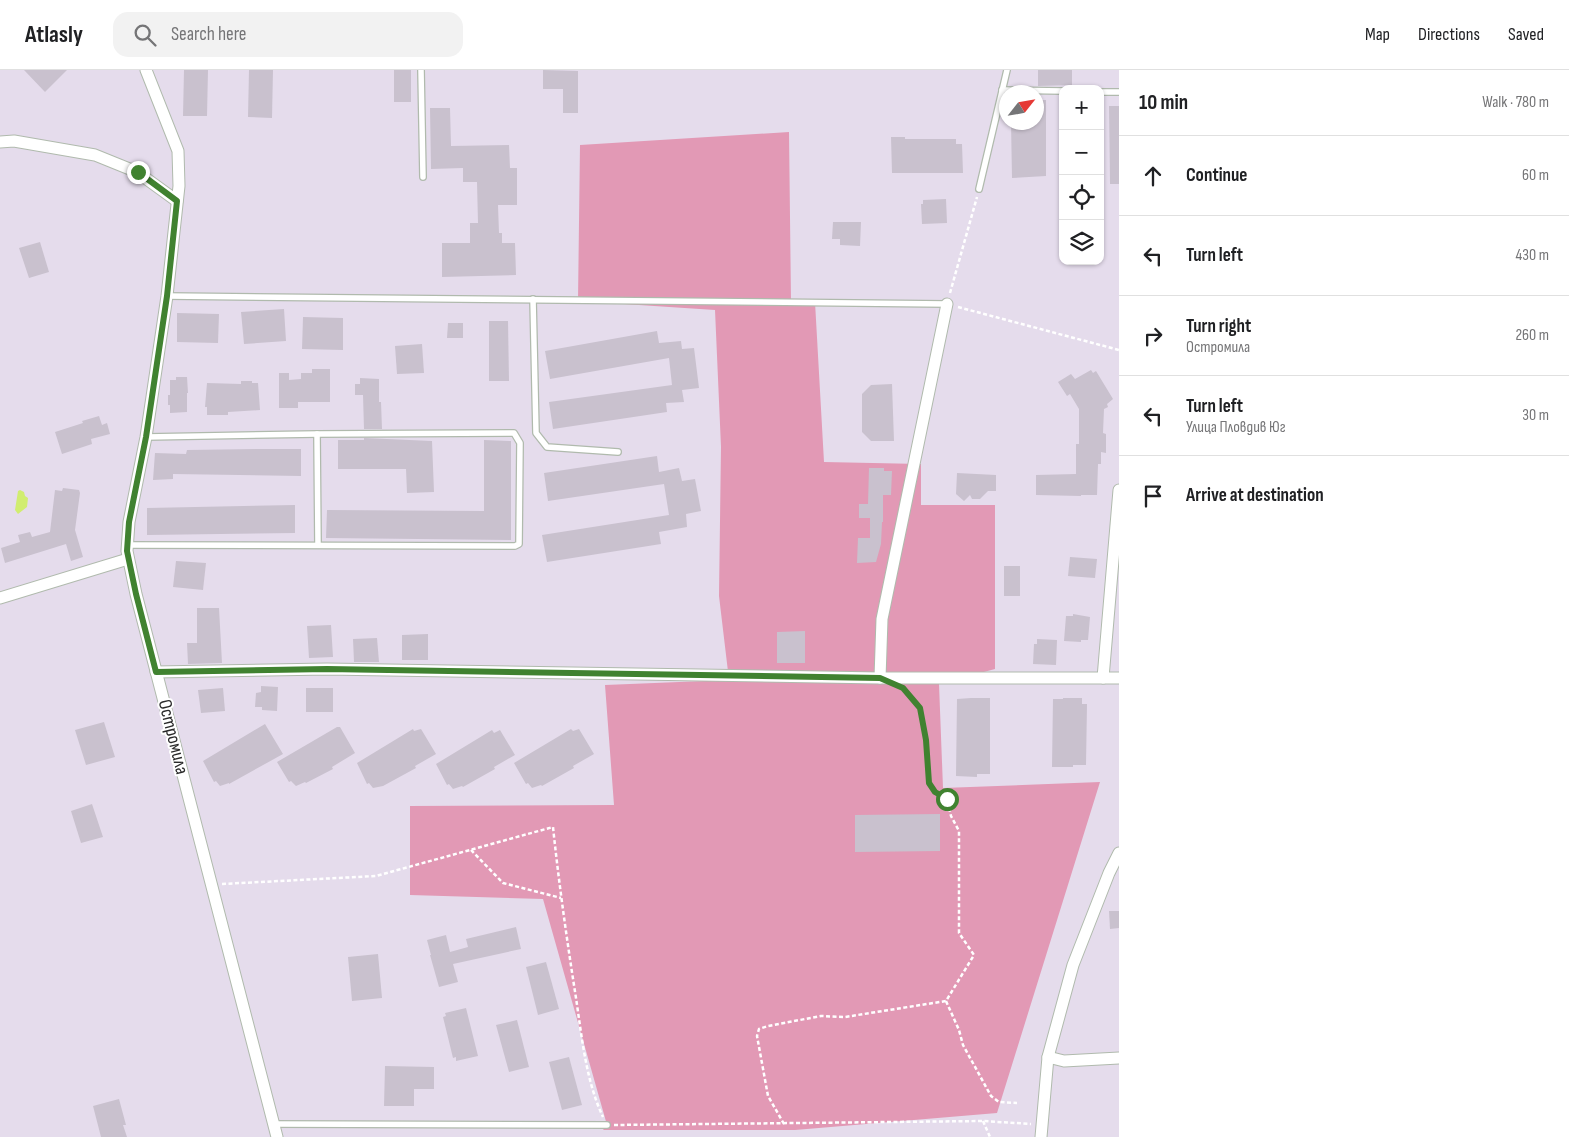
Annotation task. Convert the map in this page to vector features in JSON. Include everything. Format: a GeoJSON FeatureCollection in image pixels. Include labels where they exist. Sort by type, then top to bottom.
{"type":"FeatureCollection","features":[{"type":"Feature","properties":{"kind":"street","name":"Остромила"},"geometry":{"type":"LineString","coordinates":[[146,70],[178,150],[179,186],[167,296],[146,437],[129,522],[128,559],[276,1137]]}},
{"type":"Feature","properties":{"kind":"street"},"geometry":{"type":"LineString","coordinates":[[0,142],[14,141],[95,155],[138,172],[177,201]]}},
{"type":"Feature","properties":{"kind":"street"},"geometry":{"type":"LineString","coordinates":[[880,678],[882,619],[947,304]]}},
{"type":"Feature","properties":{"kind":"street"},"geometry":{"type":"LineString","coordinates":[[1103,678],[1119,490]]}},
{"type":"Feature","properties":{"kind":"street"},"geometry":{"type":"LineString","coordinates":[[0,598],[128,559]]}},
{"type":"Feature","properties":{"kind":"street"},"geometry":{"type":"LineString","coordinates":[[156,672],[327,669],[880,678],[1119,678]]}},
{"type":"Feature","properties":{"kind":"street"},"geometry":{"type":"LineString","coordinates":[[1042,1131],[1048,1057],[1073,965],[1109,873],[1119,854]]}},
{"type":"Feature","properties":{"kind":"street"},"geometry":{"type":"LineString","coordinates":[[1048,1057],[1064,1061],[1119,1058]]}},
{"type":"Feature","properties":{"kind":"lane"},"geometry":{"type":"LineString","coordinates":[[421,70],[423,177]]}},
{"type":"Feature","properties":{"kind":"lane"},"geometry":{"type":"LineString","coordinates":[[1003,85],[1007,70]]}},
{"type":"Feature","properties":{"kind":"lane"},"geometry":{"type":"LineString","coordinates":[[1044,91],[1059,91]]}},
{"type":"Feature","properties":{"kind":"lane"},"geometry":{"type":"LineString","coordinates":[[1104,92],[1119,92]]}},
{"type":"Feature","properties":{"kind":"lane"},"geometry":{"type":"LineString","coordinates":[[980,189],[999,104]]}},
{"type":"Feature","properties":{"kind":"lane"},"geometry":{"type":"LineString","coordinates":[[167,296],[947,304]]}},
{"type":"Feature","properties":{"kind":"lane"},"geometry":{"type":"LineString","coordinates":[[533,299],[536,433],[547,447],[618,452]]}},
{"type":"Feature","properties":{"kind":"lane"},"geometry":{"type":"LineString","coordinates":[[127,545],[514,546],[519,544],[520,443],[514,433],[146,437]]}},
{"type":"Feature","properties":{"kind":"lane"},"geometry":{"type":"LineString","coordinates":[[316,434],[318,544]]}},
{"type":"Feature","properties":{"kind":"lane"},"geometry":{"type":"LineString","coordinates":[[273,1124],[607,1125]]}},
{"type":"Feature","properties":{"kind":"path"},"geometry":{"type":"LineString","coordinates":[[980,189],[947,304],[1119,350]]}},
{"type":"Feature","properties":{"kind":"path"},"geometry":{"type":"LineString","coordinates":[[903,688],[920,708],[926,740],[929,783],[935,792],[947,799],[951,816],[958,831],[959,933],[974,955],[946,1001]]}},
{"type":"Feature","properties":{"kind":"path"},"geometry":{"type":"LineString","coordinates":[[210,884],[376,876],[553,826],[561,898],[585,1055],[596,1102],[607,1125],[983,1121],[1042,1131]]}},
{"type":"Feature","properties":{"kind":"path"},"geometry":{"type":"LineString","coordinates":[[471,850],[503,883],[561,898]]}},
{"type":"Feature","properties":{"kind":"path"},"geometry":{"type":"LineString","coordinates":[[946,1001],[959,1030],[963,1045],[991,1096],[998,1102],[1017,1103]]}},
{"type":"Feature","properties":{"kind":"path"},"geometry":{"type":"LineString","coordinates":[[784,1124],[768,1096],[757,1036],[759,1030],[768,1026],[821,1016],[845,1016],[946,1001]]}},
{"type":"Feature","properties":{"kind":"path"},"geometry":{"type":"LineString","coordinates":[[983,1121],[990,1137]]}},
{"type":"Feature","properties":{"kind":"shaded area"},"geometry":{"type":"Polygon","coordinates":[[[789,132],[791,302],[815,302],[824,462],[921,464],[921,505],[995,505],[995,669],[939,684],[943,788],[1100,782],[997,1113],[795,1130],[603,1130],[607,1125],[543,899],[410,895],[410,806],[614,805],[605,685],[729,680],[719,596],[721,447],[715,310],[578,301],[580,145],[789,132]]]}},
{"type":"Feature","properties":{"kind":"shaded area"},"geometry":{"type":"Polygon","coordinates":[[[20,490],[28,498],[27,507],[18,514],[15,510],[18,491],[20,490]]]}},
{"type":"Feature","properties":{"kind":"building"},"geometry":{"type":"Polygon","coordinates":[[[24,70],[67,70],[45,92],[24,70]]]}},
{"type":"Feature","properties":{"kind":"building"},"geometry":{"type":"Polygon","coordinates":[[[184,70],[208,70],[207,116],[183,116],[184,70]]]}},
{"type":"Feature","properties":{"kind":"building"},"geometry":{"type":"Polygon","coordinates":[[[249,70],[273,70],[272,118],[248,117],[249,70]]]}},
{"type":"Feature","properties":{"kind":"building"},"geometry":{"type":"Polygon","coordinates":[[[394,70],[411,70],[411,102],[394,102],[394,70]]]}},
{"type":"Feature","properties":{"kind":"building"},"geometry":{"type":"Polygon","coordinates":[[[543,70],[578,71],[578,113],[563,113],[563,89],[543,89],[543,70]]]}},
{"type":"Feature","properties":{"kind":"building"},"geometry":{"type":"Polygon","coordinates":[[[1038,70],[1072,70],[1072,85],[1038,85],[1038,70]]]}},
{"type":"Feature","properties":{"kind":"building"},"geometry":{"type":"Polygon","coordinates":[[[1044,100],[1046,100],[1046,176],[1012,178],[1011,130],[1044,130],[1044,100]]]}},
{"type":"Feature","properties":{"kind":"building"},"geometry":{"type":"Polygon","coordinates":[[[1109,106],[1119,106],[1119,184],[1110,184],[1109,106]]]}},
{"type":"Feature","properties":{"kind":"building"},"geometry":{"type":"Polygon","coordinates":[[[430,108],[450,108],[451,146],[509,145],[510,168],[517,168],[517,205],[498,205],[499,233],[502,233],[502,243],[515,243],[516,275],[442,277],[442,243],[470,243],[470,223],[478,223],[477,182],[463,182],[463,168],[431,169],[430,108]]]}},
{"type":"Feature","properties":{"kind":"building"},"geometry":{"type":"Polygon","coordinates":[[[891,137],[905,137],[905,139],[956,139],[956,144],[962,144],[963,173],[892,173],[891,137]]]}},
{"type":"Feature","properties":{"kind":"building"},"geometry":{"type":"Polygon","coordinates":[[[946,199],[947,223],[922,224],[921,204],[923,204],[923,200],[946,199]]]}},
{"type":"Feature","properties":{"kind":"building"},"geometry":{"type":"Polygon","coordinates":[[[833,222],[861,222],[860,246],[840,245],[840,239],[832,239],[833,222]]]}},
{"type":"Feature","properties":{"kind":"building"},"geometry":{"type":"Polygon","coordinates":[[[40,242],[49,272],[29,278],[19,248],[40,242]]]}},
{"type":"Feature","properties":{"kind":"building"},"geometry":{"type":"Polygon","coordinates":[[[284,309],[286,341],[244,344],[241,312],[284,309]]]}},
{"type":"Feature","properties":{"kind":"building"},"geometry":{"type":"Polygon","coordinates":[[[177,313],[219,314],[218,343],[177,342],[177,313]]]}},
{"type":"Feature","properties":{"kind":"building"},"geometry":{"type":"Polygon","coordinates":[[[303,317],[343,318],[343,350],[302,349],[303,317]]]}},
{"type":"Feature","properties":{"kind":"building"},"geometry":{"type":"Polygon","coordinates":[[[489,321],[508,321],[509,381],[489,381],[489,321]]]}},
{"type":"Feature","properties":{"kind":"building"},"geometry":{"type":"Polygon","coordinates":[[[448,323],[463,323],[463,338],[447,338],[448,323]]]}},
{"type":"Feature","properties":{"kind":"building"},"geometry":{"type":"Polygon","coordinates":[[[657,331],[659,343],[681,341],[682,349],[694,348],[699,388],[682,390],[684,402],[666,403],[667,412],[553,429],[549,402],[672,385],[669,358],[550,379],[545,351],[657,331]]]}},
{"type":"Feature","properties":{"kind":"building"},"geometry":{"type":"Polygon","coordinates":[[[422,344],[424,373],[397,374],[395,346],[422,344]]]}},
{"type":"Feature","properties":{"kind":"building"},"geometry":{"type":"Polygon","coordinates":[[[312,369],[330,369],[330,402],[298,402],[298,408],[279,408],[279,373],[289,373],[289,380],[301,379],[301,373],[312,373],[312,369]]]}},
{"type":"Feature","properties":{"kind":"building"},"geometry":{"type":"Polygon","coordinates":[[[1091,370],[1093,373],[1096,371],[1113,399],[1107,404],[1108,407],[1104,409],[1103,433],[1106,434],[1106,453],[1101,452],[1101,464],[1098,464],[1097,495],[1036,495],[1036,475],[1076,474],[1076,444],[1079,444],[1079,409],[1070,394],[1067,396],[1058,382],[1071,374],[1075,379],[1091,370]]]}},
{"type":"Feature","properties":{"kind":"building"},"geometry":{"type":"Polygon","coordinates":[[[176,377],[187,377],[187,412],[170,413],[168,395],[170,395],[170,380],[176,380],[176,377]]]}},
{"type":"Feature","properties":{"kind":"building"},"geometry":{"type":"Polygon","coordinates":[[[360,378],[379,379],[382,429],[364,429],[363,395],[355,395],[355,384],[360,384],[360,378]]]}},
{"type":"Feature","properties":{"kind":"building"},"geometry":{"type":"Polygon","coordinates":[[[241,381],[258,383],[260,410],[228,412],[228,415],[207,415],[207,407],[205,407],[207,383],[241,384],[241,381]]]}},
{"type":"Feature","properties":{"kind":"building"},"geometry":{"type":"Polygon","coordinates":[[[892,384],[894,441],[871,441],[862,432],[862,394],[871,385],[892,384]]]}},
{"type":"Feature","properties":{"kind":"building"},"geometry":{"type":"Polygon","coordinates":[[[99,416],[102,425],[107,423],[110,434],[91,439],[92,444],[62,454],[55,432],[99,416]]]}},
{"type":"Feature","properties":{"kind":"building"},"geometry":{"type":"Polygon","coordinates":[[[364,438],[432,441],[434,492],[407,493],[406,469],[338,469],[338,440],[364,440],[364,438]]]}},
{"type":"Feature","properties":{"kind":"building"},"geometry":{"type":"Polygon","coordinates":[[[484,440],[511,441],[511,540],[326,538],[327,510],[484,511],[484,440]]]}},
{"type":"Feature","properties":{"kind":"building"},"geometry":{"type":"Polygon","coordinates":[[[301,449],[301,476],[173,474],[173,479],[153,480],[155,453],[186,454],[187,450],[301,449]]]}},
{"type":"Feature","properties":{"kind":"building"},"geometry":{"type":"Polygon","coordinates":[[[657,456],[659,472],[679,468],[682,481],[695,479],[701,511],[686,514],[687,527],[659,532],[661,544],[547,562],[542,535],[669,515],[664,484],[548,501],[544,473],[657,456]]]}},
{"type":"Feature","properties":{"kind":"building"},"geometry":{"type":"Polygon","coordinates":[[[869,468],[884,468],[884,471],[892,471],[891,495],[883,495],[881,544],[876,562],[857,563],[858,538],[870,538],[870,518],[859,518],[859,504],[868,504],[869,468]]]}},
{"type":"Feature","properties":{"kind":"building"},"geometry":{"type":"Polygon","coordinates":[[[957,473],[996,475],[996,491],[988,491],[980,499],[972,499],[970,495],[964,501],[956,494],[957,473]]]}},
{"type":"Feature","properties":{"kind":"building"},"geometry":{"type":"Polygon","coordinates":[[[63,488],[79,490],[80,493],[75,530],[83,557],[71,561],[66,544],[5,563],[1,548],[20,542],[18,535],[30,532],[32,537],[50,532],[55,490],[62,491],[63,488]]]}},
{"type":"Feature","properties":{"kind":"building"},"geometry":{"type":"Polygon","coordinates":[[[295,505],[295,533],[147,535],[147,508],[295,505]]]}},
{"type":"Feature","properties":{"kind":"building"},"geometry":{"type":"Polygon","coordinates":[[[1070,557],[1097,559],[1095,578],[1068,576],[1070,557]]]}},
{"type":"Feature","properties":{"kind":"building"},"geometry":{"type":"Polygon","coordinates":[[[176,561],[206,563],[203,590],[173,587],[176,561]]]}},
{"type":"Feature","properties":{"kind":"building"},"geometry":{"type":"Polygon","coordinates":[[[1004,566],[1020,566],[1020,596],[1004,596],[1004,566]]]}},
{"type":"Feature","properties":{"kind":"building"},"geometry":{"type":"Polygon","coordinates":[[[197,608],[219,608],[222,663],[188,664],[187,643],[197,643],[197,608]]]}},
{"type":"Feature","properties":{"kind":"building"},"geometry":{"type":"Polygon","coordinates":[[[1073,614],[1090,617],[1088,640],[1081,640],[1081,642],[1064,641],[1066,616],[1073,616],[1073,614]]]}},
{"type":"Feature","properties":{"kind":"building"},"geometry":{"type":"Polygon","coordinates":[[[331,625],[333,657],[309,658],[307,626],[331,625]]]}},
{"type":"Feature","properties":{"kind":"building"},"geometry":{"type":"Polygon","coordinates":[[[805,631],[805,663],[777,663],[777,632],[805,631]]]}},
{"type":"Feature","properties":{"kind":"building"},"geometry":{"type":"Polygon","coordinates":[[[428,634],[428,660],[402,660],[402,635],[428,634]]]}},
{"type":"Feature","properties":{"kind":"building"},"geometry":{"type":"Polygon","coordinates":[[[377,638],[379,662],[354,662],[353,639],[377,638]]]}},
{"type":"Feature","properties":{"kind":"building"},"geometry":{"type":"Polygon","coordinates":[[[1037,639],[1057,640],[1056,665],[1033,664],[1034,644],[1037,644],[1037,639]]]}},
{"type":"Feature","properties":{"kind":"building"},"geometry":{"type":"Polygon","coordinates":[[[261,686],[278,687],[277,711],[262,710],[262,707],[255,707],[256,693],[261,692],[261,686]]]}},
{"type":"Feature","properties":{"kind":"building"},"geometry":{"type":"Polygon","coordinates":[[[223,688],[225,711],[201,713],[198,690],[223,688]]]}},
{"type":"Feature","properties":{"kind":"building"},"geometry":{"type":"Polygon","coordinates":[[[306,688],[333,688],[333,712],[306,712],[306,688]]]}},
{"type":"Feature","properties":{"kind":"building"},"geometry":{"type":"Polygon","coordinates":[[[990,698],[990,774],[977,774],[977,777],[956,776],[957,699],[990,698]]]}},
{"type":"Feature","properties":{"kind":"building"},"geometry":{"type":"Polygon","coordinates":[[[1082,698],[1082,704],[1087,704],[1086,765],[1052,767],[1053,699],[1082,698]]]}},
{"type":"Feature","properties":{"kind":"building"},"geometry":{"type":"Polygon","coordinates":[[[104,722],[115,757],[86,765],[75,730],[104,722]]]}},
{"type":"Feature","properties":{"kind":"building"},"geometry":{"type":"Polygon","coordinates":[[[265,724],[283,754],[229,784],[220,786],[216,781],[214,782],[203,761],[265,724]]]}},
{"type":"Feature","properties":{"kind":"building"},"geometry":{"type":"Polygon","coordinates":[[[340,727],[355,753],[332,767],[333,769],[306,783],[296,786],[291,781],[289,782],[277,762],[340,727]]]}},
{"type":"Feature","properties":{"kind":"building"},"geometry":{"type":"Polygon","coordinates":[[[413,729],[414,731],[421,729],[436,754],[415,766],[416,768],[383,786],[373,788],[369,783],[367,784],[357,763],[413,729]]]}},
{"type":"Feature","properties":{"kind":"building"},"geometry":{"type":"Polygon","coordinates":[[[571,729],[573,731],[579,729],[594,754],[542,786],[532,788],[528,783],[526,784],[514,763],[571,729]]]}},
{"type":"Feature","properties":{"kind":"building"},"geometry":{"type":"Polygon","coordinates":[[[492,730],[494,733],[500,730],[515,755],[463,787],[453,789],[449,784],[447,785],[436,764],[492,730]]]}},
{"type":"Feature","properties":{"kind":"building"},"geometry":{"type":"Polygon","coordinates":[[[92,804],[103,837],[81,843],[71,811],[92,804]]]}},
{"type":"Feature","properties":{"kind":"building"},"geometry":{"type":"Polygon","coordinates":[[[940,814],[940,851],[855,852],[855,815],[940,814]]]}},
{"type":"Feature","properties":{"kind":"building"},"geometry":{"type":"Polygon","coordinates":[[[1109,911],[1119,911],[1119,928],[1110,929],[1109,911]]]}},
{"type":"Feature","properties":{"kind":"building"},"geometry":{"type":"Polygon","coordinates":[[[516,927],[521,949],[453,964],[458,982],[439,987],[427,940],[446,935],[450,952],[468,947],[466,939],[516,927]]]}},
{"type":"Feature","properties":{"kind":"building"},"geometry":{"type":"Polygon","coordinates":[[[378,954],[382,998],[352,1001],[348,957],[378,954]]]}},
{"type":"Feature","properties":{"kind":"building"},"geometry":{"type":"Polygon","coordinates":[[[546,962],[559,1009],[538,1015],[526,967],[546,962]]]}},
{"type":"Feature","properties":{"kind":"building"},"geometry":{"type":"Polygon","coordinates":[[[466,1008],[478,1056],[456,1061],[456,1057],[453,1058],[443,1017],[446,1016],[445,1013],[466,1008]]]}},
{"type":"Feature","properties":{"kind":"building"},"geometry":{"type":"Polygon","coordinates":[[[517,1020],[529,1067],[509,1072],[496,1025],[517,1020]]]}},
{"type":"Feature","properties":{"kind":"building"},"geometry":{"type":"Polygon","coordinates":[[[569,1057],[582,1105],[562,1110],[549,1062],[569,1057]]]}},
{"type":"Feature","properties":{"kind":"building"},"geometry":{"type":"Polygon","coordinates":[[[385,1066],[434,1067],[434,1089],[414,1089],[414,1106],[384,1106],[385,1066]]]}},
{"type":"Feature","properties":{"kind":"building"},"geometry":{"type":"Polygon","coordinates":[[[119,1099],[127,1137],[101,1137],[93,1106],[119,1099]]]}},
{"type":"Feature","properties":{"kind":"route"},"geometry":{"type":"LineString","coordinates":[[138,172],[177,201],[167,296],[146,437],[129,522],[127,551],[156,672],[327,669],[880,678],[903,688],[920,708],[926,740],[929,783],[935,792],[947,799]]}}]}
